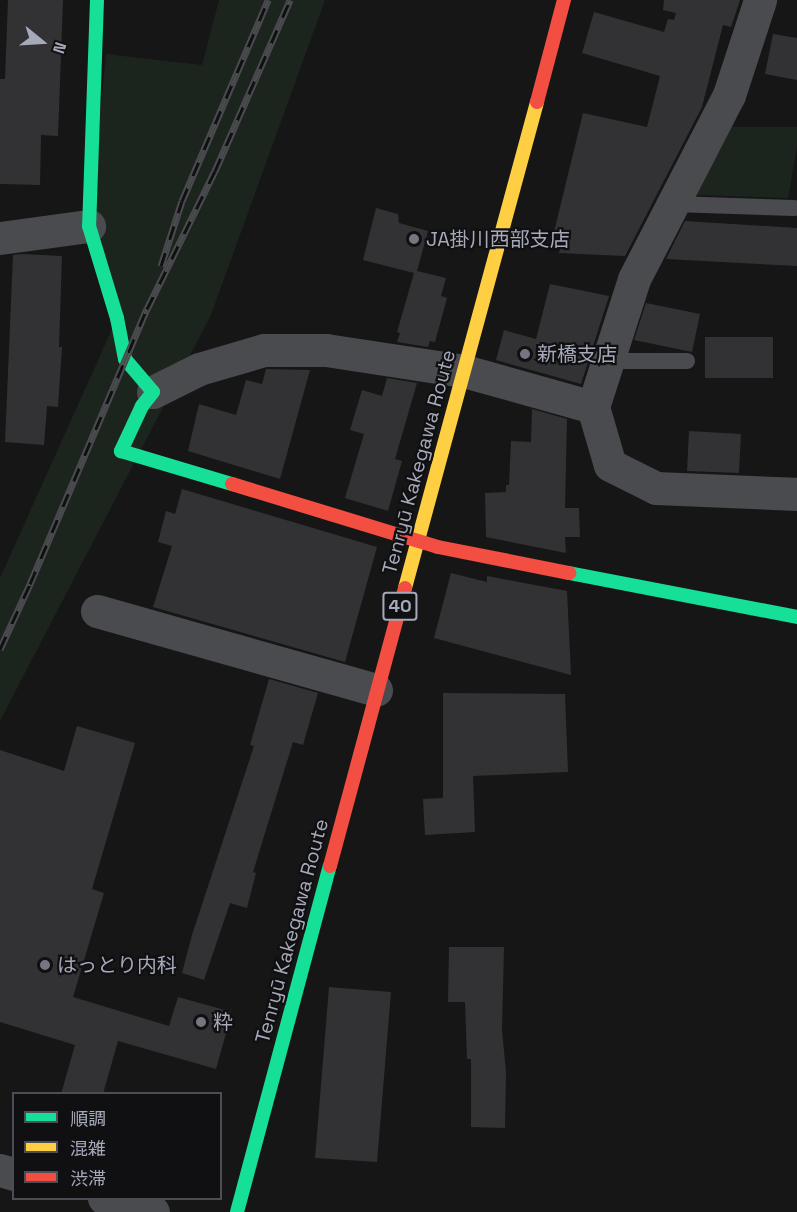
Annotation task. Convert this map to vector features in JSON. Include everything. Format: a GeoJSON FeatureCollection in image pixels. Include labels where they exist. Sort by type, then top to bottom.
{"type":"FeatureCollection","features":[{"type":"Feature","properties":{"kind":"main road"},"geometry":{"type":"LineString","coordinates":[[98,0],[89,226],[117,318],[125,359],[153,392],[142,406],[121,451],[438,547],[797,617]]}},
{"type":"Feature","properties":{"kind":"main road","name":"Tenryū Kakegawa Route"},"geometry":{"type":"LineString","coordinates":[[237,1212],[564,0]]}},
{"type":"Feature","properties":{"kind":"street"},"geometry":{"type":"LineString","coordinates":[[760,0],[729,95],[634,279],[593,407],[610,465],[656,488],[797,494]]}},
{"type":"Feature","properties":{"kind":"street"},"geometry":{"type":"LineString","coordinates":[[0,238],[89,226]]}},
{"type":"Feature","properties":{"kind":"street"},"geometry":{"type":"LineString","coordinates":[[153,392],[199,369],[264,350],[326,350],[464,371],[593,407]]}},
{"type":"Feature","properties":{"kind":"street"},"geometry":{"type":"LineString","coordinates":[[97,611],[376,690]]}},
{"type":"Feature","properties":{"kind":"street"},"geometry":{"type":"LineString","coordinates":[[111,1200],[153,1212]]}},
{"type":"Feature","properties":{"kind":"lane"},"geometry":{"type":"LineString","coordinates":[[673,204],[794,208]]}},
{"type":"Feature","properties":{"kind":"lane"},"geometry":{"type":"LineString","coordinates":[[608,361],[687,361]]}},
{"type":"Feature","properties":{"kind":"shaded area"},"geometry":{"type":"Polygon","coordinates":[[[219,0],[325,0],[211,315],[0,721],[0,578],[117,318],[89,226],[106,54],[202,65],[219,0]]]}},
{"type":"Feature","properties":{"kind":"shaded area"},"geometry":{"type":"Polygon","coordinates":[[[725,127],[797,127],[797,147],[788,198],[693,195],[725,127]]]}},
{"type":"Feature","properties":{"kind":"building"},"geometry":{"type":"Polygon","coordinates":[[[8,0],[63,0],[58,136],[41,135],[40,185],[0,184],[0,79],[5,79],[8,0]]]}},
{"type":"Feature","properties":{"kind":"building"},"geometry":{"type":"Polygon","coordinates":[[[664,0],[740,0],[731,27],[723,25],[702,107],[625,256],[559,253],[564,234],[554,232],[583,113],[647,127],[660,76],[582,53],[594,12],[664,32],[668,19],[674,20],[676,13],[663,10],[664,0]]]}},
{"type":"Feature","properties":{"kind":"building"},"geometry":{"type":"Polygon","coordinates":[[[773,34],[797,38],[797,80],[765,74],[773,34]]]}},
{"type":"Feature","properties":{"kind":"building"},"geometry":{"type":"Polygon","coordinates":[[[376,208],[398,214],[399,223],[428,231],[417,271],[446,278],[441,296],[447,298],[435,342],[430,341],[428,347],[397,342],[400,333],[397,332],[414,273],[363,260],[376,208]]]}},
{"type":"Feature","properties":{"kind":"building"},"geometry":{"type":"Polygon","coordinates":[[[685,221],[797,228],[797,266],[666,259],[685,221]]]}},
{"type":"Feature","properties":{"kind":"building"},"geometry":{"type":"Polygon","coordinates":[[[13,255],[62,256],[59,347],[62,347],[58,407],[47,406],[44,445],[5,442],[13,255]]]}},
{"type":"Feature","properties":{"kind":"building"},"geometry":{"type":"Polygon","coordinates":[[[550,284],[609,296],[581,384],[496,360],[504,330],[536,339],[550,284]]]}},
{"type":"Feature","properties":{"kind":"building"},"geometry":{"type":"Polygon","coordinates":[[[646,303],[700,314],[692,352],[634,340],[646,303]]]}},
{"type":"Feature","properties":{"kind":"building"},"geometry":{"type":"Polygon","coordinates":[[[705,337],[773,337],[773,378],[705,378],[705,337]]]}},
{"type":"Feature","properties":{"kind":"building"},"geometry":{"type":"Polygon","coordinates":[[[266,369],[310,370],[280,479],[188,451],[199,404],[236,415],[246,380],[262,384],[266,369]]]}},
{"type":"Feature","properties":{"kind":"building"},"geometry":{"type":"Polygon","coordinates":[[[387,378],[417,383],[395,459],[402,461],[388,511],[345,498],[364,434],[350,430],[362,390],[382,396],[387,378]]]}},
{"type":"Feature","properties":{"kind":"building"},"geometry":{"type":"Polygon","coordinates":[[[532,409],[567,419],[565,508],[579,508],[580,537],[565,537],[566,553],[486,537],[485,493],[506,492],[506,485],[509,485],[511,441],[531,442],[532,409]]]}},
{"type":"Feature","properties":{"kind":"building"},"geometry":{"type":"Polygon","coordinates":[[[689,431],[741,434],[739,473],[687,471],[689,431]]]}},
{"type":"Feature","properties":{"kind":"building"},"geometry":{"type":"Polygon","coordinates":[[[182,489],[377,547],[345,662],[153,607],[172,546],[158,542],[166,511],[175,514],[182,489]]]}},
{"type":"Feature","properties":{"kind":"building"},"geometry":{"type":"Polygon","coordinates":[[[451,573],[487,582],[487,576],[567,591],[571,675],[434,638],[451,573]]]}},
{"type":"Feature","properties":{"kind":"building"},"geometry":{"type":"Polygon","coordinates":[[[269,679],[318,693],[303,745],[293,742],[253,872],[256,873],[247,908],[230,903],[204,980],[182,973],[192,935],[254,746],[250,745],[269,679]]]}},
{"type":"Feature","properties":{"kind":"building"},"geometry":{"type":"Polygon","coordinates":[[[443,693],[565,694],[568,772],[473,776],[475,832],[425,835],[423,799],[443,798],[443,693]]]}},
{"type":"Feature","properties":{"kind":"building"},"geometry":{"type":"Polygon","coordinates":[[[77,726],[135,743],[92,889],[104,893],[73,997],[169,1026],[178,997],[232,1012],[216,1069],[118,1041],[104,1092],[62,1092],[75,1045],[0,1022],[0,750],[64,771],[77,726]]]}},
{"type":"Feature","properties":{"kind":"building"},"geometry":{"type":"Polygon","coordinates":[[[449,947],[504,947],[502,1030],[506,1072],[505,1128],[471,1127],[471,1059],[467,1059],[465,1002],[448,1002],[449,947]]]}},
{"type":"Feature","properties":{"kind":"building"},"geometry":{"type":"Polygon","coordinates":[[[329,987],[391,992],[377,1162],[315,1158],[329,987]]]}},
{"type":"Feature","properties":{"kind":"railway"},"geometry":{"type":"LineString","coordinates":[[161,266],[182,201],[268,0]]}},
{"type":"Feature","properties":{"kind":"railway"},"geometry":{"type":"LineString","coordinates":[[0,649],[147,309],[215,171],[290,0]]}},
{"type":"Feature","properties":{"kind":"traffic: fast"},"geometry":{"type":"LineString","coordinates":[[97,0],[89,226],[117,318],[125,359],[153,392],[142,406],[121,451],[232,484]]}},
{"type":"Feature","properties":{"kind":"traffic: fast"},"geometry":{"type":"LineString","coordinates":[[569,573],[797,617]]}},
{"type":"Feature","properties":{"kind":"traffic: fast"},"geometry":{"type":"LineString","coordinates":[[237,1212],[330,866]]}},
{"type":"Feature","properties":{"kind":"traffic: slow"},"geometry":{"type":"LineString","coordinates":[[405,588],[537,102]]}},
{"type":"Feature","properties":{"kind":"traffic: jam"},"geometry":{"type":"LineString","coordinates":[[537,102],[564,0]]}},
{"type":"Feature","properties":{"kind":"traffic: jam"},"geometry":{"type":"LineString","coordinates":[[232,484],[438,547],[569,573]]}},
{"type":"Feature","properties":{"kind":"traffic: jam"},"geometry":{"type":"LineString","coordinates":[[330,866],[405,588]]}},
{"type":"Feature","properties":{"kind":"place","name":"JA掛川西部支店"},"geometry":{"type":"Point","coordinates":[414,239]}},
{"type":"Feature","properties":{"kind":"place","name":"新橋支店"},"geometry":{"type":"Point","coordinates":[525,354]}},
{"type":"Feature","properties":{"kind":"place","name":"はっとり内科"},"geometry":{"type":"Point","coordinates":[45,965]}},
{"type":"Feature","properties":{"kind":"place","name":"粋"},"geometry":{"type":"Point","coordinates":[201,1022]}}]}
